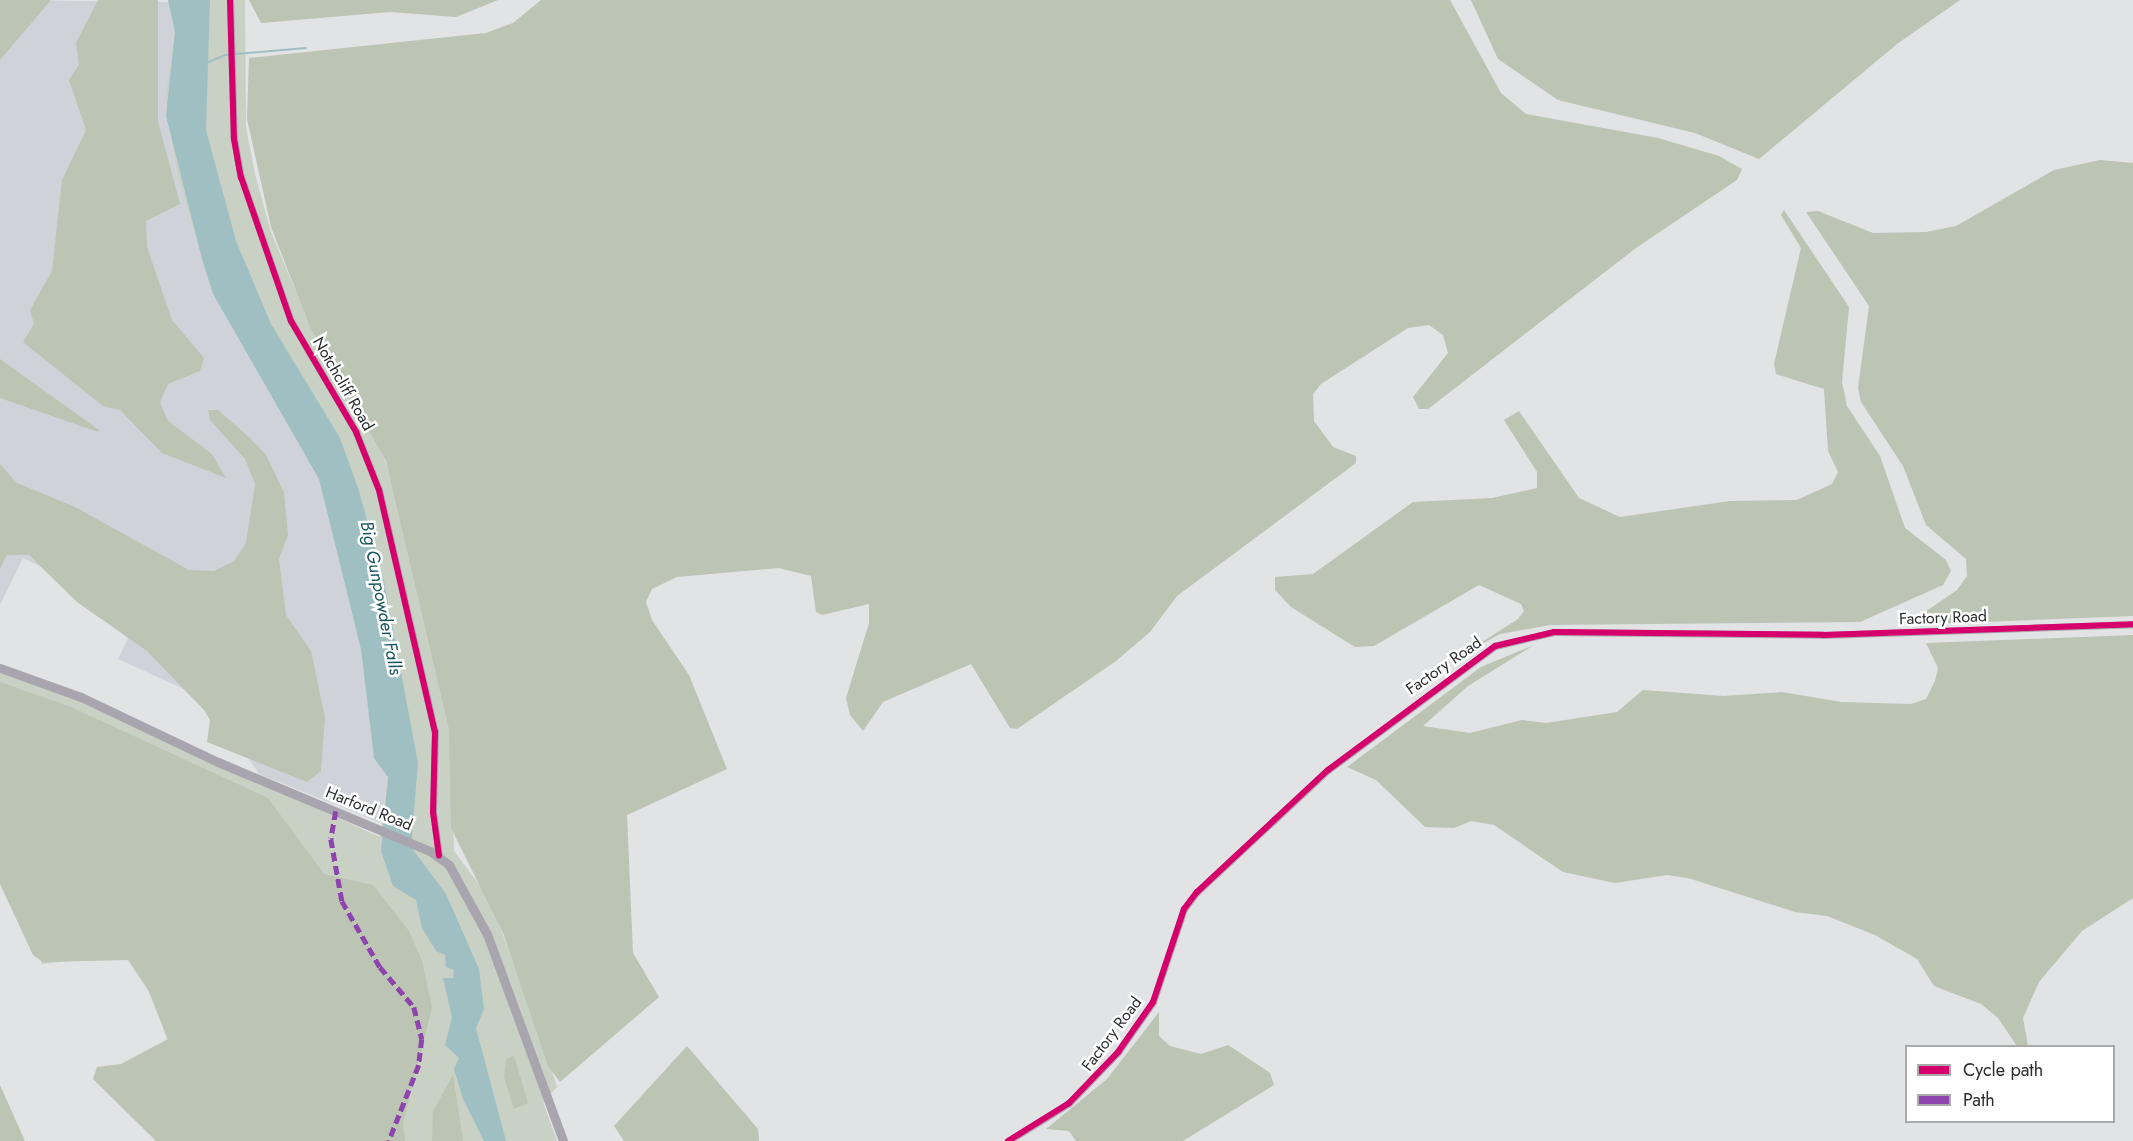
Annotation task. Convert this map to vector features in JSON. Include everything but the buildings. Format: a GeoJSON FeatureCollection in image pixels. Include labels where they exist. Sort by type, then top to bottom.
{"type":"FeatureCollection","features":[{"type":"Feature","properties":{"kind":"main road","name":"Harford Road"},"geometry":{"type":"LineString","coordinates":[[0,668],[65,690],[439,856],[458,875],[477,909],[563,1141]]}},
{"type":"Feature","properties":{"kind":"street","name":"Notchcliff Road"},"geometry":{"type":"LineString","coordinates":[[230,0],[234,54],[234,139],[252,216],[291,321],[356,432],[379,490],[435,732],[433,812],[439,856]]}},
{"type":"Feature","properties":{"kind":"street","name":"Factory Road"},"geometry":{"type":"LineString","coordinates":[[1008,1141],[1074,1099],[1118,1052],[1153,1002],[1184,909],[1197,892],[1328,770],[1495,646],[1554,632],[1823,635],[2133,624]]}},
{"type":"Feature","properties":{"kind":"shaded area"},"geometry":{"type":"Polygon","coordinates":[[[0,0],[169,2],[175,32],[165,103],[177,174],[213,294],[310,455],[324,492],[361,649],[373,743],[388,777],[381,823],[259,774],[210,701],[118,659],[139,616],[23,558],[0,605],[0,0]]]}},
{"type":"Feature","properties":{"kind":"shaded area"},"geometry":{"type":"Polygon","coordinates":[[[168,0],[245,0],[246,127],[255,174],[271,232],[309,323],[379,445],[394,486],[450,729],[454,851],[489,898],[543,1042],[557,1087],[543,1102],[557,1141],[207,1141],[134,954],[42,964],[0,856],[0,673],[81,701],[380,837],[388,777],[374,758],[364,664],[324,492],[310,455],[213,294],[177,174],[165,100],[175,32],[168,0]]]}},
{"type":"Feature","properties":{"kind":"green space"},"geometry":{"type":"Polygon","coordinates":[[[0,0],[51,0],[0,60],[0,0]]]}},
{"type":"Feature","properties":{"kind":"green space"},"geometry":{"type":"Polygon","coordinates":[[[98,0],[158,0],[158,121],[180,204],[146,221],[147,247],[172,320],[204,358],[200,371],[168,384],[160,402],[168,421],[212,454],[226,478],[162,453],[120,410],[103,406],[23,342],[34,324],[30,310],[52,271],[62,180],[86,130],[69,80],[79,65],[76,43],[98,0]]]}},
{"type":"Feature","properties":{"kind":"green space"},"geometry":{"type":"Polygon","coordinates":[[[249,0],[498,0],[456,17],[390,12],[261,23],[249,0]]]}},
{"type":"Feature","properties":{"kind":"green space"},"geometry":{"type":"Polygon","coordinates":[[[541,0],[1450,0],[1501,93],[1526,114],[1658,138],[1719,156],[1742,169],[1737,180],[1636,248],[1428,409],[1419,409],[1413,397],[1448,353],[1443,335],[1429,325],[1408,328],[1321,384],[1313,394],[1314,421],[1333,447],[1356,456],[1356,463],[1177,596],[1150,632],[1116,661],[1017,729],[1010,728],[971,664],[883,702],[863,731],[850,715],[846,698],[869,623],[869,604],[822,615],[816,612],[811,576],[779,568],[677,577],[652,589],[646,602],[652,620],[689,675],[727,769],[627,815],[633,953],[659,997],[560,1082],[548,1066],[503,933],[451,828],[449,729],[386,461],[310,327],[271,227],[247,119],[249,58],[486,33],[513,23],[541,0]]]}},
{"type":"Feature","properties":{"kind":"green space"},"geometry":{"type":"Polygon","coordinates":[[[1471,0],[1960,0],[1897,44],[1759,159],[1695,133],[1558,100],[1498,59],[1471,0]]]}},
{"type":"Feature","properties":{"kind":"green space"},"geometry":{"type":"Polygon","coordinates":[[[2100,160],[2133,163],[2133,616],[1906,625],[1957,590],[1967,576],[1966,559],[1926,525],[1903,466],[1861,402],[1858,388],[1869,306],[1806,212],[1818,211],[1873,233],[1926,232],[1956,226],[2054,170],[2100,160]]]}},
{"type":"Feature","properties":{"kind":"green space"},"geometry":{"type":"Polygon","coordinates":[[[1784,210],[1849,307],[1842,382],[1847,406],[1880,456],[1905,528],[1946,560],[1951,571],[1943,585],[1860,622],[1550,625],[1500,634],[1460,656],[1518,619],[1524,611],[1521,604],[1479,585],[1374,646],[1355,647],[1291,607],[1275,590],[1275,577],[1313,574],[1413,502],[1492,498],[1537,488],[1537,472],[1504,420],[1519,411],[1579,498],[1620,517],[1730,501],[1797,500],[1832,484],[1838,472],[1828,451],[1824,389],[1776,374],[1774,364],[1801,248],[1781,215],[1784,210]]]}},
{"type":"Feature","properties":{"kind":"green space"},"geometry":{"type":"Polygon","coordinates":[[[0,359],[99,430],[98,432],[0,398],[0,359]]]}},
{"type":"Feature","properties":{"kind":"green space"},"geometry":{"type":"Polygon","coordinates":[[[208,410],[218,410],[266,455],[284,492],[288,535],[279,559],[286,615],[311,651],[325,717],[321,771],[307,782],[207,742],[210,720],[204,710],[147,651],[77,602],[29,555],[7,555],[0,569],[0,464],[17,483],[75,507],[189,570],[214,571],[234,561],[246,543],[255,484],[245,459],[210,420],[208,410]]]}},
{"type":"Feature","properties":{"kind":"green space"},"geometry":{"type":"Polygon","coordinates":[[[2133,635],[2133,898],[2082,931],[2039,982],[2023,1018],[2028,1045],[2016,1045],[1998,1018],[1981,1004],[1934,986],[1917,959],[1875,935],[1827,916],[1795,912],[1688,878],[1667,875],[1615,883],[1563,872],[1494,825],[1471,821],[1454,828],[1425,827],[1376,780],[1347,767],[1481,667],[1534,645],[1468,686],[1423,726],[1470,733],[1522,720],[1546,723],[1617,712],[1643,690],[1723,696],[1782,692],[1841,702],[1911,704],[1926,699],[1935,681],[1938,668],[1926,643],[2133,635]]]}},
{"type":"Feature","properties":{"kind":"green space"},"geometry":{"type":"Polygon","coordinates":[[[0,682],[71,707],[268,798],[324,874],[373,885],[409,931],[422,961],[432,1008],[403,1123],[405,1141],[156,1141],[93,1079],[97,1067],[121,1064],[168,1039],[150,993],[128,960],[43,962],[33,955],[0,884],[0,682]]]}},
{"type":"Feature","properties":{"kind":"green space"},"geometry":{"type":"Polygon","coordinates":[[[1159,1012],[1159,1036],[1170,1046],[1201,1054],[1228,1045],[1270,1073],[1274,1085],[1183,1141],[1076,1141],[1069,1131],[1046,1129],[1107,1079],[1159,1012]]]}},
{"type":"Feature","properties":{"kind":"green space"},"geometry":{"type":"Polygon","coordinates":[[[687,1046],[758,1129],[759,1141],[624,1141],[614,1126],[687,1046]]]}},
{"type":"Feature","properties":{"kind":"green space"},"geometry":{"type":"Polygon","coordinates":[[[514,1056],[528,1103],[514,1109],[504,1077],[506,1059],[514,1056]]]}},
{"type":"Feature","properties":{"kind":"green space"},"geometry":{"type":"Polygon","coordinates":[[[453,1075],[463,1141],[432,1141],[433,1111],[453,1075]]]}},
{"type":"Feature","properties":{"kind":"green space"},"geometry":{"type":"Polygon","coordinates":[[[0,1085],[25,1141],[0,1141],[0,1085]]]}},
{"type":"Feature","properties":{"kind":"water","name":"Big Gunpowder Falls"},"geometry":{"type":"Polygon","coordinates":[[[168,0],[210,0],[206,130],[236,241],[271,324],[340,438],[359,491],[384,581],[418,763],[411,847],[446,894],[479,969],[484,1009],[476,1028],[506,1141],[484,1141],[463,1099],[454,1069],[459,1058],[445,1045],[452,1017],[443,978],[453,978],[454,970],[446,967],[445,955],[436,951],[422,928],[416,900],[393,886],[381,851],[388,777],[374,758],[361,649],[319,479],[213,294],[202,259],[166,116],[175,32],[168,0]]]}},
{"type":"Feature","properties":{"kind":"waterway"},"geometry":{"type":"LineString","coordinates":[[204,64],[225,55],[306,48]]}},
{"type":"Feature","properties":{"kind":"marked path"},"geometry":{"type":"LineString","coordinates":[[336,811],[331,839],[342,901],[380,967],[414,1007],[422,1039],[419,1065],[389,1141]]}},
{"type":"Feature","properties":{"kind":"cycle path"},"geometry":{"type":"LineString","coordinates":[[230,0],[234,139],[241,177],[291,321],[356,432],[379,490],[435,732],[433,812],[439,856]]}},
{"type":"Feature","properties":{"kind":"cycle path"},"geometry":{"type":"LineString","coordinates":[[1008,1141],[1069,1103],[1118,1052],[1153,1002],[1184,909],[1197,892],[1328,770],[1495,646],[1554,632],[1823,635],[2133,624]]}}]}
